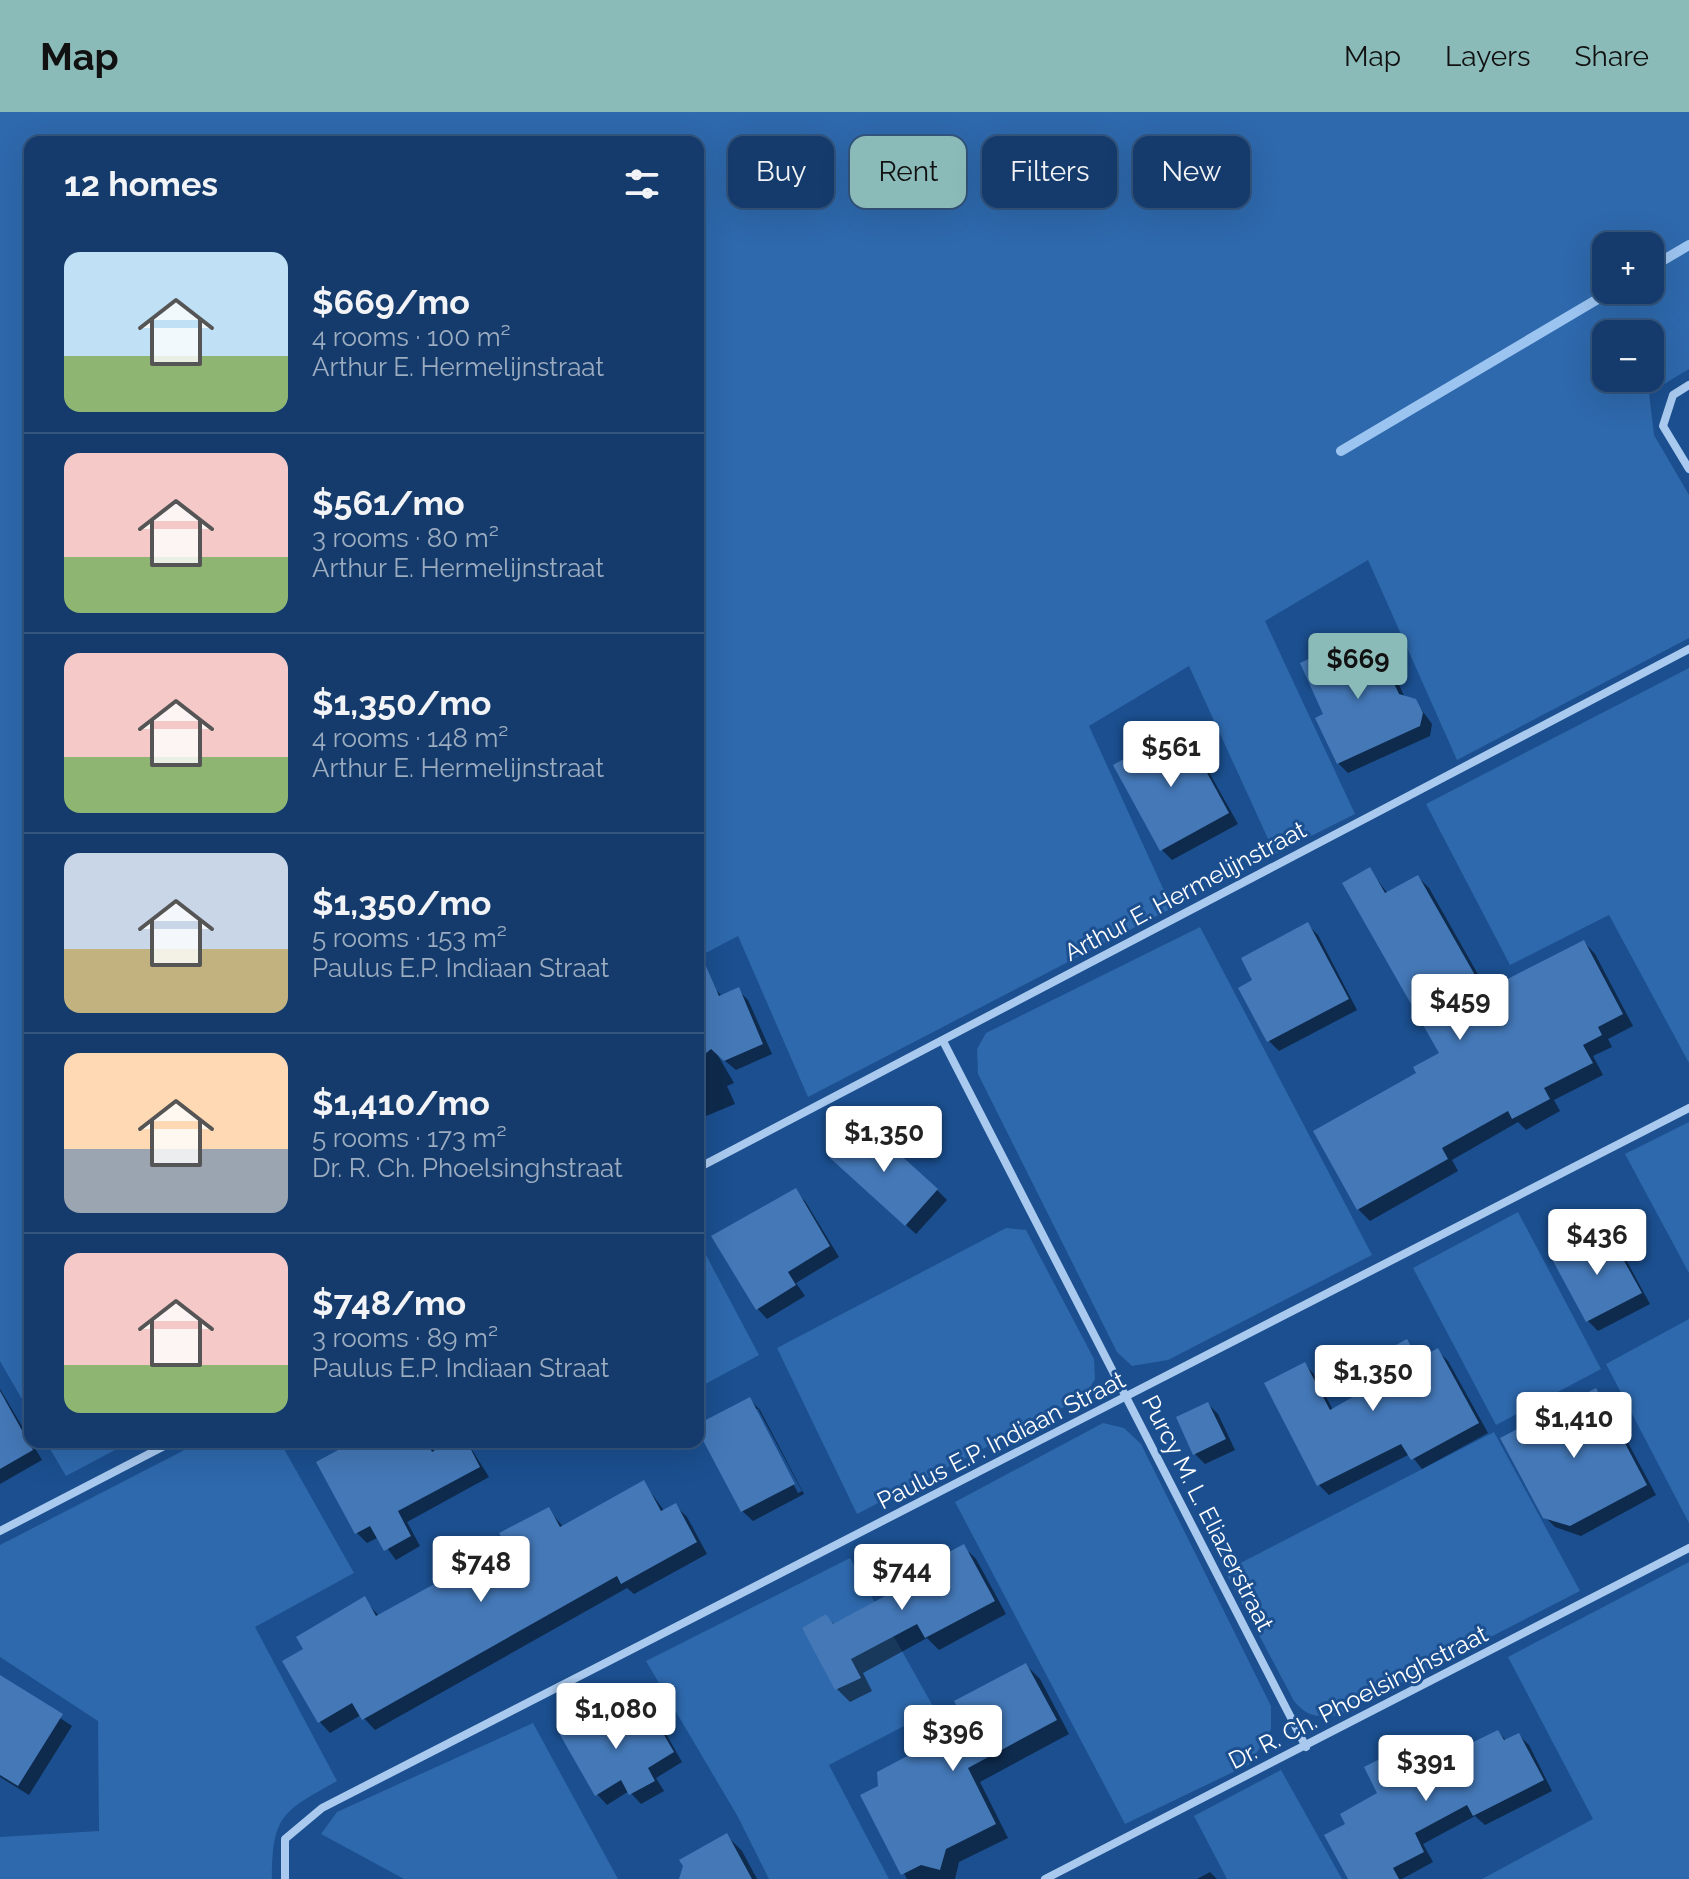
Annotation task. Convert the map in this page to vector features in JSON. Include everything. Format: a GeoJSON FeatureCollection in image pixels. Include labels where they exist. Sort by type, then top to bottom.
{"type":"FeatureCollection","features":[{"type":"Feature","properties":{"kind":"street"},"geometry":{"type":"LineString","coordinates":[[1689,385],[1673,395],[1663,426],[1689,469]]}},
{"type":"Feature","properties":{"kind":"street","name":"Arthur E. Hermelijnstraat"},"geometry":{"type":"LineString","coordinates":[[704,1165],[1689,649]]}},
{"type":"Feature","properties":{"kind":"street","name":"Purcy M. L. Eliazerstraat"},"geometry":{"type":"LineString","coordinates":[[943,1041],[1306,1747]]}},
{"type":"Feature","properties":{"kind":"street","name":"Paulus E.P. Indiaan Straat"},"geometry":{"type":"LineString","coordinates":[[285,1879],[285,1839],[322,1808],[1689,1108]]}},
{"type":"Feature","properties":{"kind":"street"},"geometry":{"type":"LineString","coordinates":[[0,1531],[160,1448]]}},
{"type":"Feature","properties":{"kind":"street","name":"Dr. R. Ch. Phoelsinghstraat"},"geometry":{"type":"LineString","coordinates":[[1045,1879],[1689,1548]]}},
{"type":"Feature","properties":{"kind":"shaded area"},"geometry":{"type":"Polygon","coordinates":[[[0,112],[1689,112],[1689,369],[1664,384],[1664,320],[1592,320],[1592,392],[1651,392],[1654,435],[1689,495],[1689,638],[1457,760],[1368,560],[1265,621],[1355,814],[1275,854],[1189,666],[1089,726],[1172,908],[808,1097],[738,936],[704,954],[704,136],[24,136],[24,1403],[0,1361],[0,112]]]}},
{"type":"Feature","properties":{"kind":"shaded area"},"geometry":{"type":"Polygon","coordinates":[[[1689,668],[1689,1063],[1609,915],[1510,965],[1426,804],[1689,668]]]}},
{"type":"Feature","properties":{"kind":"shaded area"},"geometry":{"type":"Polygon","coordinates":[[[1200,927],[1372,1255],[1168,1360],[1132,1366],[1117,1352],[978,1074],[977,1049],[986,1033],[1200,927]]]}},
{"type":"Feature","properties":{"kind":"shaded area"},"geometry":{"type":"Polygon","coordinates":[[[1689,1122],[1689,1273],[1625,1154],[1689,1122]]]}},
{"type":"Feature","properties":{"kind":"shaded area"},"geometry":{"type":"Polygon","coordinates":[[[1518,1212],[1601,1369],[1496,1425],[1413,1268],[1518,1212]]]}},
{"type":"Feature","properties":{"kind":"shaded area"},"geometry":{"type":"Polygon","coordinates":[[[1006,1228],[1026,1230],[1094,1359],[1095,1379],[1085,1396],[857,1514],[777,1348],[1006,1228]]]}},
{"type":"Feature","properties":{"kind":"shaded area"},"geometry":{"type":"Polygon","coordinates":[[[704,1251],[759,1355],[704,1385],[704,1251]]]}},
{"type":"Feature","properties":{"kind":"shaded area"},"geometry":{"type":"Polygon","coordinates":[[[1689,1319],[1689,1523],[1606,1364],[1689,1319]]]}},
{"type":"Feature","properties":{"kind":"shaded area"},"geometry":{"type":"Polygon","coordinates":[[[1103,1423],[1124,1428],[1141,1444],[1271,1706],[1271,1729],[1250,1764],[1125,1824],[955,1502],[1103,1423]]]}},
{"type":"Feature","properties":{"kind":"shaded area"},"geometry":{"type":"Polygon","coordinates":[[[1494,1432],[1580,1591],[1339,1715],[1308,1713],[1294,1701],[1225,1571],[1494,1432]]]}},
{"type":"Feature","properties":{"kind":"shaded area"},"geometry":{"type":"Polygon","coordinates":[[[50,1448],[119,1448],[66,1476],[50,1448]]]}},
{"type":"Feature","properties":{"kind":"shaded area"},"geometry":{"type":"Polygon","coordinates":[[[188,1448],[283,1448],[354,1573],[255,1627],[337,1781],[304,1800],[285,1817],[275,1840],[272,1879],[0,1879],[0,1837],[99,1831],[98,1721],[0,1657],[0,1545],[188,1448]]]}},
{"type":"Feature","properties":{"kind":"shaded area"},"geometry":{"type":"Polygon","coordinates":[[[850,1558],[935,1710],[829,1765],[889,1879],[769,1879],[738,1817],[646,1661],[850,1558]]]}},
{"type":"Feature","properties":{"kind":"shaded area"},"geometry":{"type":"Polygon","coordinates":[[[1689,1562],[1689,1879],[1482,1879],[1593,1819],[1508,1657],[1689,1562]]]}},
{"type":"Feature","properties":{"kind":"shaded area"},"geometry":{"type":"Polygon","coordinates":[[[533,1723],[618,1879],[404,1879],[321,1834],[337,1812],[533,1723]]]}},
{"type":"Feature","properties":{"kind":"shaded area"},"geometry":{"type":"Polygon","coordinates":[[[1281,1770],[1342,1879],[1227,1879],[1194,1816],[1281,1770]]]}},
{"type":"Feature","properties":{"kind":"building"},"geometry":{"type":"Polygon","coordinates":[[[1342,643],[1349,656],[1376,644],[1399,694],[1416,699],[1423,713],[1420,726],[1337,764],[1315,718],[1323,714],[1300,663],[1342,643]]]}},
{"type":"Feature","properties":{"kind":"building"},"geometry":{"type":"Polygon","coordinates":[[[1182,727],[1229,813],[1160,851],[1113,765],[1182,727]]]}},
{"type":"Feature","properties":{"kind":"building"},"geometry":{"type":"Polygon","coordinates":[[[1370,867],[1385,893],[1418,875],[1484,991],[1584,940],[1623,1014],[1598,1027],[1602,1035],[1583,1045],[1593,1063],[1544,1088],[1550,1099],[1512,1119],[1508,1111],[1442,1148],[1448,1159],[1357,1210],[1313,1131],[1416,1073],[1413,1067],[1439,1053],[1342,883],[1370,867]]]}},
{"type":"Feature","properties":{"kind":"building"},"geometry":{"type":"Polygon","coordinates":[[[1308,922],[1349,999],[1267,1042],[1238,988],[1252,980],[1241,958],[1308,922]]]}},
{"type":"Feature","properties":{"kind":"building"},"geometry":{"type":"Polygon","coordinates":[[[704,962],[719,996],[739,987],[763,1044],[724,1061],[711,1049],[704,1055],[704,962]]]}},
{"type":"Feature","properties":{"kind":"building"},"geometry":{"type":"Polygon","coordinates":[[[863,1121],[938,1189],[905,1226],[830,1158],[863,1121]]]}},
{"type":"Feature","properties":{"kind":"building"},"geometry":{"type":"Polygon","coordinates":[[[796,1188],[830,1246],[788,1272],[796,1285],[756,1310],[711,1236],[796,1188]]]}},
{"type":"Feature","properties":{"kind":"building"},"geometry":{"type":"Polygon","coordinates":[[[1608,1232],[1642,1293],[1586,1322],[1553,1261],[1608,1232]]]}},
{"type":"Feature","properties":{"kind":"building"},"geometry":{"type":"Polygon","coordinates":[[[1407,1339],[1418,1359],[1438,1348],[1479,1423],[1411,1460],[1401,1444],[1317,1486],[1264,1383],[1305,1362],[1330,1410],[1384,1379],[1372,1358],[1407,1339]]]}},
{"type":"Feature","properties":{"kind":"building"},"geometry":{"type":"Polygon","coordinates":[[[1596,1388],[1647,1485],[1570,1526],[1543,1518],[1500,1438],[1596,1388]]]}},
{"type":"Feature","properties":{"kind":"building"},"geometry":{"type":"Polygon","coordinates":[[[0,1391],[24,1434],[24,1448],[33,1450],[0,1469],[0,1391]]]}},
{"type":"Feature","properties":{"kind":"building"},"geometry":{"type":"Polygon","coordinates":[[[750,1397],[795,1484],[741,1512],[704,1442],[704,1421],[750,1397]]]}},
{"type":"Feature","properties":{"kind":"building"},"geometry":{"type":"Polygon","coordinates":[[[1208,1402],[1226,1439],[1193,1455],[1176,1417],[1208,1402]]]}},
{"type":"Feature","properties":{"kind":"building"},"geometry":{"type":"Polygon","coordinates":[[[342,1448],[430,1448],[432,1452],[439,1448],[470,1448],[480,1467],[398,1511],[411,1536],[384,1551],[370,1526],[355,1534],[316,1462],[342,1448]]]}},
{"type":"Feature","properties":{"kind":"building"},"geometry":{"type":"Polygon","coordinates":[[[644,1480],[661,1511],[676,1503],[697,1542],[621,1584],[617,1576],[362,1720],[352,1703],[318,1723],[282,1661],[303,1649],[296,1637],[365,1596],[376,1616],[458,1571],[464,1582],[511,1555],[499,1533],[549,1507],[560,1527],[644,1480]]]}},
{"type":"Feature","properties":{"kind":"building"},"geometry":{"type":"Polygon","coordinates":[[[964,1544],[995,1601],[925,1638],[917,1624],[851,1659],[861,1678],[835,1690],[802,1628],[826,1614],[833,1624],[898,1589],[890,1574],[923,1556],[928,1563],[964,1544]]]}},
{"type":"Feature","properties":{"kind":"building"},"geometry":{"type":"Polygon","coordinates":[[[1026,1663],[1057,1720],[968,1768],[996,1824],[946,1849],[940,1870],[921,1865],[901,1875],[860,1795],[878,1786],[877,1772],[966,1725],[954,1701],[1026,1663]]]}},
{"type":"Feature","properties":{"kind":"building"},"geometry":{"type":"Polygon","coordinates":[[[0,1675],[63,1714],[18,1786],[0,1775],[0,1675]]]}},
{"type":"Feature","properties":{"kind":"building"},"geometry":{"type":"Polygon","coordinates":[[[596,1711],[603,1722],[621,1711],[631,1727],[652,1714],[674,1752],[648,1768],[655,1781],[629,1795],[621,1780],[595,1796],[559,1733],[596,1711]]]}},
{"type":"Feature","properties":{"kind":"building"},"geometry":{"type":"Polygon","coordinates":[[[1498,1730],[1504,1740],[1519,1733],[1544,1780],[1473,1816],[1467,1805],[1415,1833],[1424,1852],[1393,1868],[1399,1879],[1348,1879],[1324,1835],[1345,1824],[1340,1814],[1377,1793],[1364,1767],[1399,1749],[1416,1782],[1464,1759],[1459,1749],[1498,1730]]]}},
{"type":"Feature","properties":{"kind":"building"},"geometry":{"type":"Polygon","coordinates":[[[727,1833],[752,1879],[679,1879],[683,1866],[679,1860],[727,1833]]]}},
{"type":"Feature","properties":{"kind":"waterway"},"geometry":{"type":"LineString","coordinates":[[1664,260],[1689,245]]}},
{"type":"Feature","properties":{"kind":"waterway"},"geometry":{"type":"LineString","coordinates":[[1341,451],[1592,302]]}}]}
